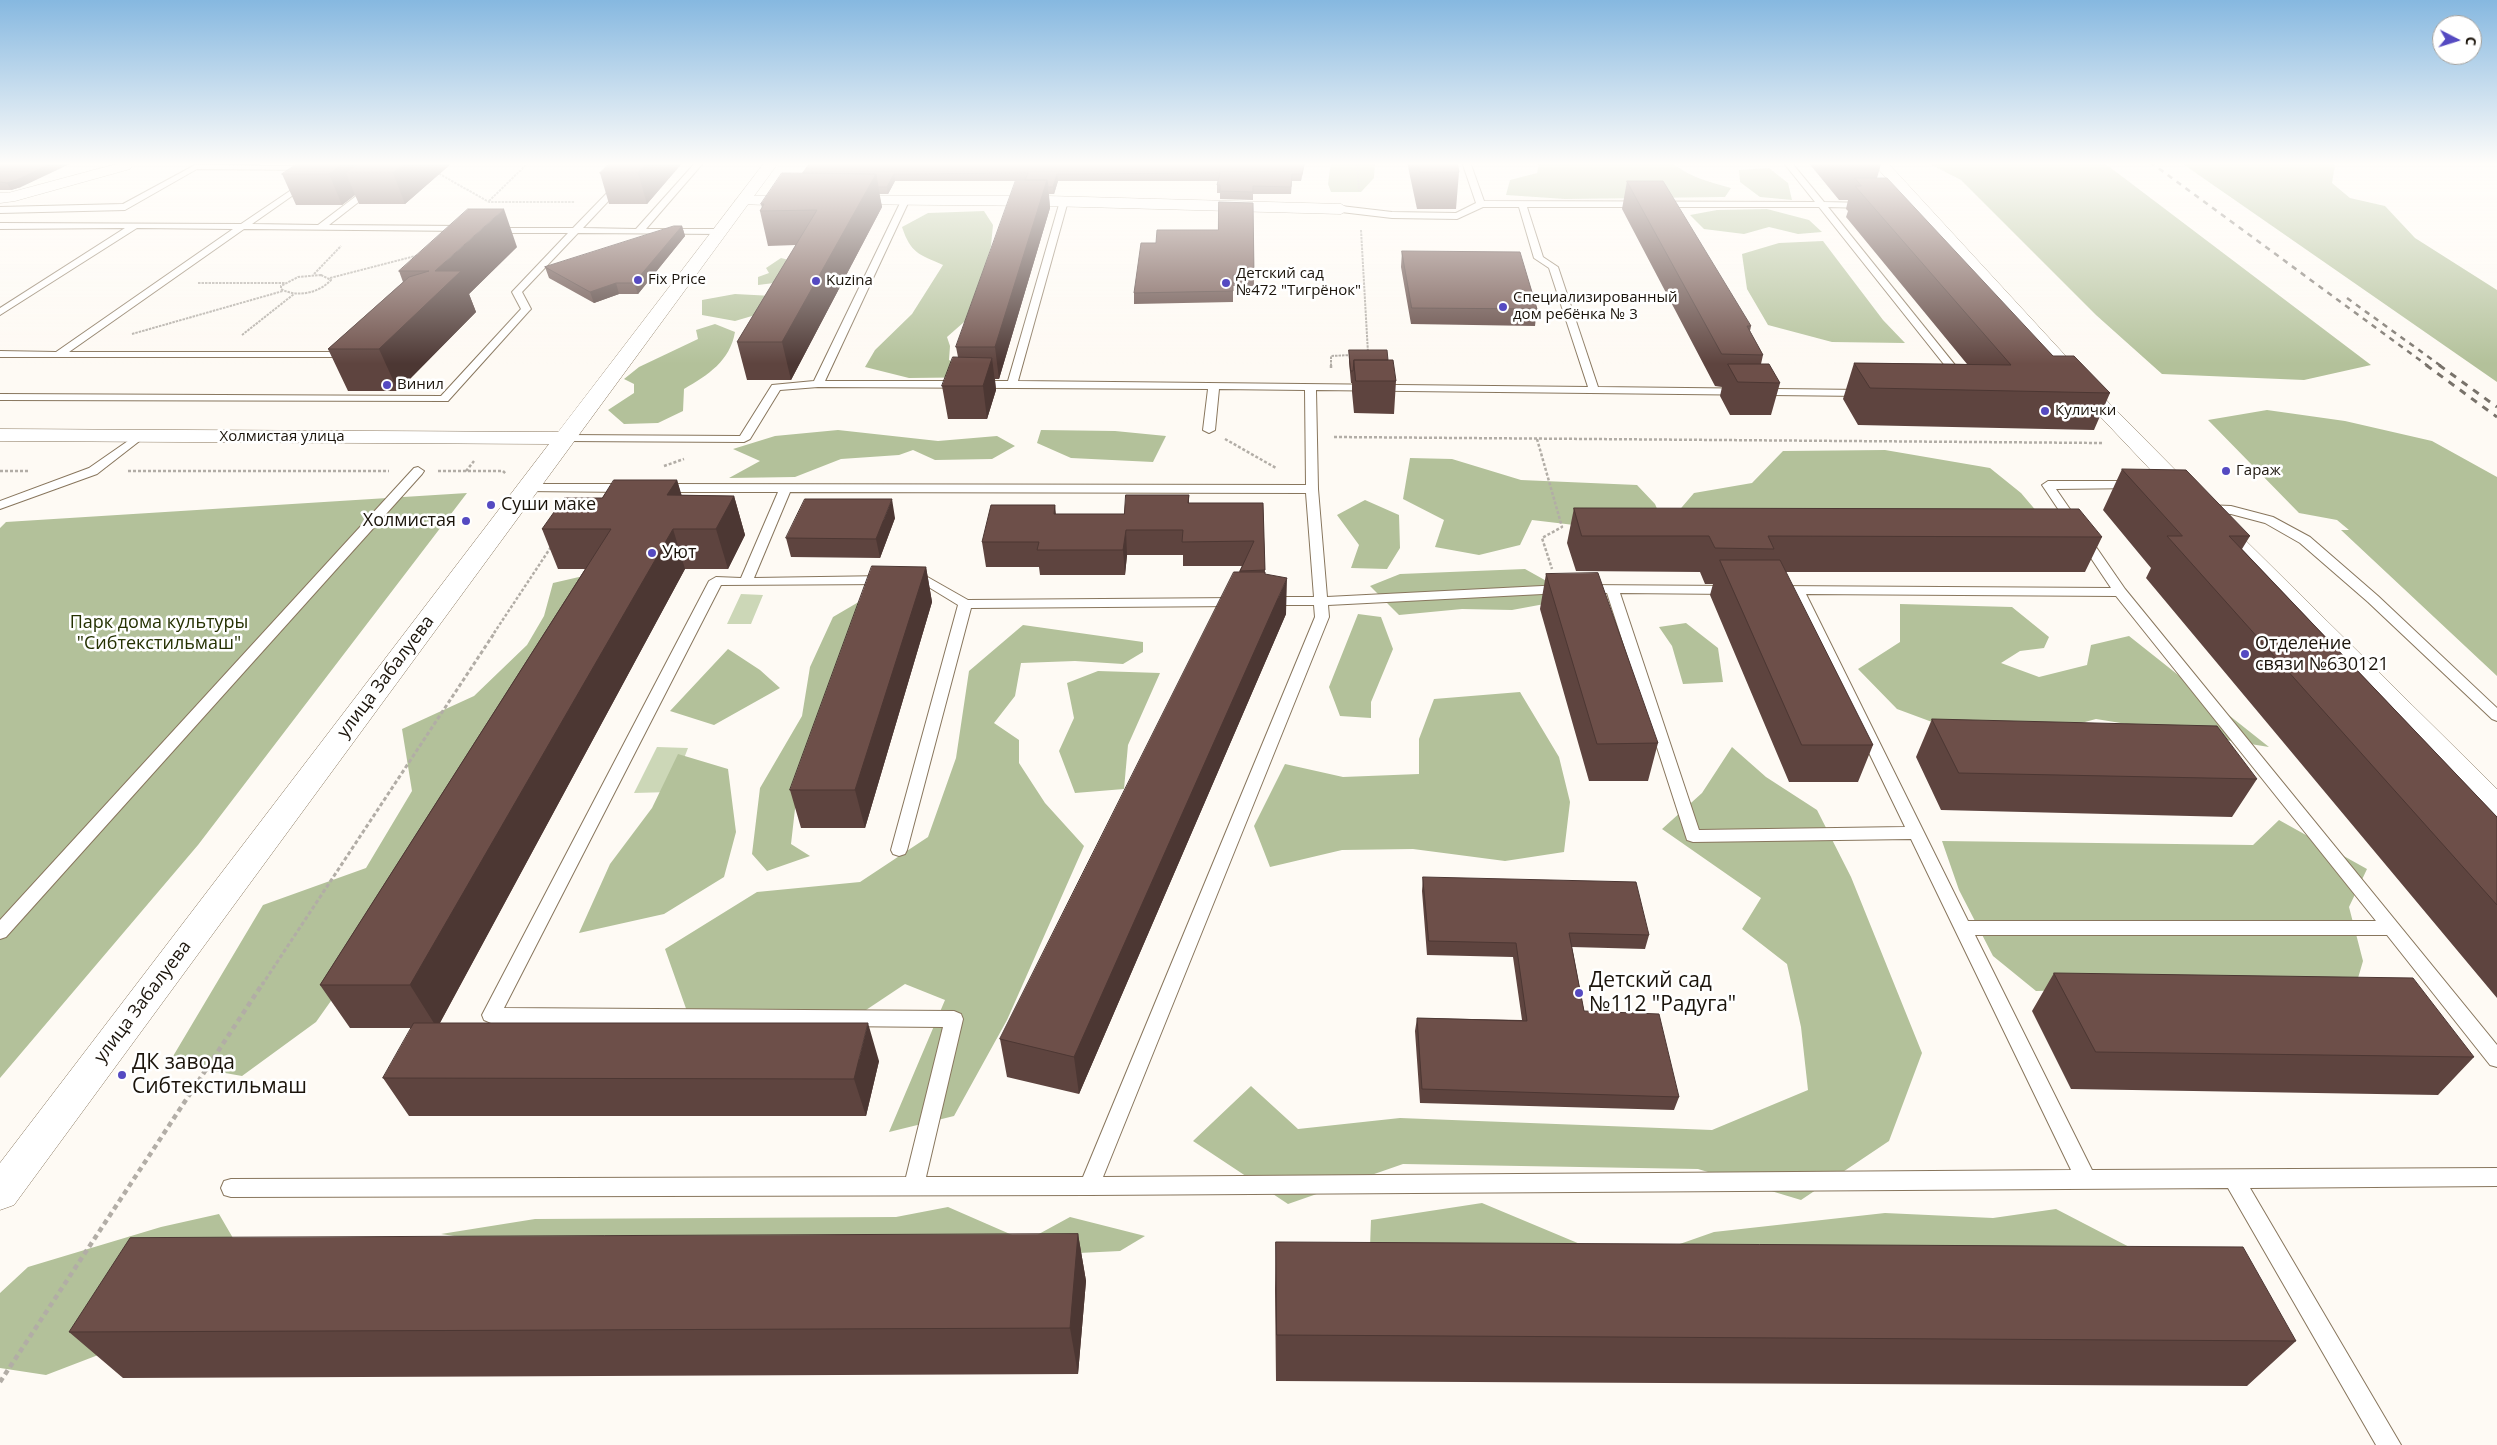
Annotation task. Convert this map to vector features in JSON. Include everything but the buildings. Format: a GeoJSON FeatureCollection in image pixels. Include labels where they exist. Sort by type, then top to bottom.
{"type":"FeatureCollection","features":[{"type":"Feature","properties":{"kind":"street","name":"улица Забалуева"},"geometry":{"type":"LineString","coordinates":[[0,1193],[721,229]]}},
{"type":"Feature","properties":{"kind":"street"},"geometry":{"type":"LineString","coordinates":[[1936,229],[2137,444],[2161,486],[2201,508],[2497,806]]}},
{"type":"Feature","properties":{"kind":"street","name":"Холмистая улица"},"geometry":{"type":"LineString","coordinates":[[0,435],[565,438]]}},
{"type":"Feature","properties":{"kind":"lane"},"geometry":{"type":"LineString","coordinates":[[0,312],[128,229]]}},
{"type":"Feature","properties":{"kind":"lane"},"geometry":{"type":"LineString","coordinates":[[58,355],[239,229]]}},
{"type":"Feature","properties":{"kind":"lane"},"geometry":{"type":"LineString","coordinates":[[403,229],[484,232],[719,232]]}},
{"type":"Feature","properties":{"kind":"lane"},"geometry":{"type":"LineString","coordinates":[[818,384],[892,229]]}},
{"type":"Feature","properties":{"kind":"lane"},"geometry":{"type":"LineString","coordinates":[[1012,384],[1056,229]]}},
{"type":"Feature","properties":{"kind":"lane"},"geometry":{"type":"LineString","coordinates":[[1528,229],[1534,258],[1552,267],[1594,390]]}},
{"type":"Feature","properties":{"kind":"lane"},"geometry":{"type":"LineString","coordinates":[[1842,229],[1967,386]]}},
{"type":"Feature","properties":{"kind":"lane"},"geometry":{"type":"LineString","coordinates":[[0,397],[444,398],[526,309],[517,292],[576,231]]}},
{"type":"Feature","properties":{"kind":"lane"},"geometry":{"type":"LineString","coordinates":[[0,354],[365,355]]}},
{"type":"Feature","properties":{"kind":"lane"},"geometry":{"type":"LineString","coordinates":[[565,438],[744,439],[776,388],[818,384],[1594,390],[1774,388],[1874,393]]}},
{"type":"Feature","properties":{"kind":"lane"},"geometry":{"type":"LineString","coordinates":[[1209,430],[1214,386]]}},
{"type":"Feature","properties":{"kind":"lane"},"geometry":{"type":"LineString","coordinates":[[1089,1186],[1322,617],[1312,489],[1310,387]]}},
{"type":"Feature","properties":{"kind":"lane"},"geometry":{"type":"LineString","coordinates":[[0,505],[93,471],[138,437]]}},
{"type":"Feature","properties":{"kind":"lane"},"geometry":{"type":"LineString","coordinates":[[0,932],[418,471]]}},
{"type":"Feature","properties":{"kind":"lane"},"geometry":{"type":"LineString","coordinates":[[2161,486],[2048,485],[2120,592],[2497,1059]]}},
{"type":"Feature","properties":{"kind":"lane"},"geometry":{"type":"LineString","coordinates":[[528,488],[1312,489]]}},
{"type":"Feature","properties":{"kind":"lane"},"geometry":{"type":"LineString","coordinates":[[746,582],[786,488]]}},
{"type":"Feature","properties":{"kind":"lane"},"geometry":{"type":"LineString","coordinates":[[2201,508],[2231,510],[2269,520],[2305,540],[2374,599],[2497,716]]}},
{"type":"Feature","properties":{"kind":"lane"},"geometry":{"type":"LineString","coordinates":[[914,1186],[954,1019],[491,1015],[716,581],[924,579],[965,604],[1321,601],[1558,589],[2120,592]]}},
{"type":"Feature","properties":{"kind":"lane"},"geometry":{"type":"LineString","coordinates":[[1612,589],[1693,836],[1916,833]]}},
{"type":"Feature","properties":{"kind":"lane"},"geometry":{"type":"LineString","coordinates":[[1797,590],[2086,1179]]}},
{"type":"Feature","properties":{"kind":"lane"},"geometry":{"type":"LineString","coordinates":[[899,850],[965,604]]}},
{"type":"Feature","properties":{"kind":"lane"},"geometry":{"type":"LineString","coordinates":[[1963,928],[2391,928]]}},
{"type":"Feature","properties":{"kind":"lane"},"geometry":{"type":"LineString","coordinates":[[231,1188],[1089,1186],[2497,1176]]}},
{"type":"Feature","properties":{"kind":"lane"},"geometry":{"type":"LineString","coordinates":[[2233,1178],[2389,1445]]}},
{"type":"Feature","properties":{"kind":"path"},"geometry":{"type":"LineString","coordinates":[[314,275],[356,229]]}},
{"type":"Feature","properties":{"kind":"path"},"geometry":{"type":"LineString","coordinates":[[1361,229],[1368,355]]}},
{"type":"Feature","properties":{"kind":"path"},"geometry":{"type":"LineString","coordinates":[[162,283],[285,283],[314,275],[330,278],[426,253]]}},
{"type":"Feature","properties":{"kind":"path"},"geometry":{"type":"LineString","coordinates":[[124,336],[283,291],[294,293],[318,289],[329,283],[330,278]]}},
{"type":"Feature","properties":{"kind":"path"},"geometry":{"type":"LineString","coordinates":[[283,291],[282,286],[285,283]]}},
{"type":"Feature","properties":{"kind":"path"},"geometry":{"type":"LineString","coordinates":[[217,355],[294,293]]}},
{"type":"Feature","properties":{"kind":"path"},"geometry":{"type":"LineString","coordinates":[[1331,387],[1331,356],[1359,356]]}},
{"type":"Feature","properties":{"kind":"path"},"geometry":{"type":"LineString","coordinates":[[1209,430],[1312,489]]}},
{"type":"Feature","properties":{"kind":"path"},"geometry":{"type":"LineString","coordinates":[[1311,437],[2137,444]]}},
{"type":"Feature","properties":{"kind":"path"},"geometry":{"type":"LineString","coordinates":[[1537,439],[1562,527],[1542,538],[1558,589]]}},
{"type":"Feature","properties":{"kind":"path"},"geometry":{"type":"LineString","coordinates":[[655,470],[691,457]]}},
{"type":"Feature","properties":{"kind":"path"},"geometry":{"type":"LineString","coordinates":[[0,471],[37,471]]}},
{"type":"Feature","properties":{"kind":"path"},"geometry":{"type":"LineString","coordinates":[[93,471],[503,472]]}},
{"type":"Feature","properties":{"kind":"path"},"geometry":{"type":"LineString","coordinates":[[0,1382],[555,541]]}},
{"type":"Feature","properties":{"kind":"green space"},"geometry":{"type":"Polygon","coordinates":[[[903,229],[993,229],[991,246],[972,315],[947,337],[950,346],[949,360],[967,369],[994,377],[909,378],[865,367],[875,350],[912,314],[943,265],[917,252],[905,236],[903,229]]]}},
{"type":"Feature","properties":{"kind":"green space"},"geometry":{"type":"Polygon","coordinates":[[[1707,229],[1760,229],[1744,234],[1707,229]]]}},
{"type":"Feature","properties":{"kind":"green space"},"geometry":{"type":"Polygon","coordinates":[[[1779,229],[1819,229],[1822,232],[1798,234],[1779,229]]]}},
{"type":"Feature","properties":{"kind":"green space"},"geometry":{"type":"Polygon","coordinates":[[[2010,229],[2192,229],[2371,365],[2304,380],[2162,374],[2096,315],[2010,229]]]}},
{"type":"Feature","properties":{"kind":"green space"},"geometry":{"type":"Polygon","coordinates":[[[2277,229],[2407,229],[2415,238],[2497,290],[2497,382],[2277,229]]]}},
{"type":"Feature","properties":{"kind":"green space"},"geometry":{"type":"Polygon","coordinates":[[[1823,241],[1883,320],[1905,343],[1832,342],[1768,325],[1747,289],[1742,254],[1779,243],[1823,241]]]}},
{"type":"Feature","properties":{"kind":"green space"},"geometry":{"type":"Polygon","coordinates":[[[781,258],[793,261],[782,282],[758,285],[758,277],[769,273],[766,268],[781,258]]]}},
{"type":"Feature","properties":{"kind":"green space"},"geometry":{"type":"Polygon","coordinates":[[[735,294],[773,296],[769,311],[735,321],[702,315],[702,300],[735,294]]]}},
{"type":"Feature","properties":{"kind":"green space"},"geometry":{"type":"Polygon","coordinates":[[[715,324],[735,332],[732,342],[717,366],[684,389],[683,411],[658,423],[624,424],[608,410],[634,393],[634,384],[624,379],[639,367],[698,339],[696,330],[715,324]]]}},
{"type":"Feature","properties":{"kind":"green space"},"geometry":{"type":"Polygon","coordinates":[[[2267,410],[2345,421],[2432,441],[2497,477],[2497,676],[2341,530],[2349,530],[2337,520],[2299,513],[2208,420],[2267,410]]]}},
{"type":"Feature","properties":{"kind":"green space"},"geometry":{"type":"Polygon","coordinates":[[[838,430],[938,441],[997,436],[1015,446],[992,459],[935,460],[913,450],[899,455],[841,459],[795,477],[729,478],[760,461],[733,449],[775,436],[838,430]]]}},
{"type":"Feature","properties":{"kind":"green space"},"geometry":{"type":"Polygon","coordinates":[[[1041,430],[1115,431],[1166,436],[1153,462],[1071,458],[1037,443],[1041,430]]]}},
{"type":"Feature","properties":{"kind":"green space"},"geometry":{"type":"Polygon","coordinates":[[[1885,450],[1990,468],[2021,493],[2038,513],[1676,514],[1694,493],[1752,483],[1783,451],[1885,450]]]}},
{"type":"Feature","properties":{"kind":"green space"},"geometry":{"type":"Polygon","coordinates":[[[1410,458],[1452,459],[1521,480],[1637,485],[1655,504],[1665,527],[1608,529],[1532,520],[1520,545],[1479,555],[1435,547],[1444,520],[1403,499],[1410,458]]]}},
{"type":"Feature","properties":{"kind":"green space","name":"Парк дома культуры \"Сибтекстильмаш\""},"geometry":{"type":"Polygon","coordinates":[[[467,493],[198,845],[0,1078],[0,528],[6,522],[467,493]]]}},
{"type":"Feature","properties":{"kind":"green space"},"geometry":{"type":"Polygon","coordinates":[[[1365,500],[1399,515],[1400,548],[1387,569],[1351,568],[1359,545],[1337,515],[1365,500]]]}},
{"type":"Feature","properties":{"kind":"green space"},"geometry":{"type":"Polygon","coordinates":[[[1525,569],[1577,598],[1512,610],[1462,609],[1399,615],[1370,586],[1400,574],[1525,569]]]}},
{"type":"Feature","properties":{"kind":"green space"},"geometry":{"type":"Polygon","coordinates":[[[579,577],[590,591],[413,885],[316,1022],[242,1076],[169,1063],[263,905],[366,868],[412,791],[402,729],[474,696],[527,645],[544,616],[553,583],[579,577]]]}},
{"type":"Feature","properties":{"kind":"green space"},"geometry":{"type":"Polygon","coordinates":[[[741,594],[763,595],[751,624],[727,624],[741,594]]]}},
{"type":"Feature","properties":{"kind":"green space"},"geometry":{"type":"Polygon","coordinates":[[[862,600],[844,667],[795,809],[791,844],[810,856],[767,871],[752,854],[760,788],[802,716],[810,667],[833,617],[862,600]]]}},
{"type":"Feature","properties":{"kind":"green space"},"geometry":{"type":"Polygon","coordinates":[[[1900,604],[2012,607],[2049,637],[2044,648],[2020,651],[2001,663],[2039,677],[2087,665],[2091,645],[2129,636],[2269,747],[2096,719],[2029,737],[1959,732],[1897,709],[1858,669],[1900,642],[1900,604]]]}},
{"type":"Feature","properties":{"kind":"green space"},"geometry":{"type":"Polygon","coordinates":[[[1358,614],[1381,617],[1393,649],[1371,702],[1371,718],[1340,716],[1329,687],[1358,614]]]}},
{"type":"Feature","properties":{"kind":"green space"},"geometry":{"type":"Polygon","coordinates":[[[1686,623],[1718,648],[1723,682],[1683,684],[1672,646],[1659,627],[1686,623]]]}},
{"type":"Feature","properties":{"kind":"green space"},"geometry":{"type":"Polygon","coordinates":[[[1023,625],[1143,642],[1143,652],[1123,664],[1075,661],[1021,663],[1015,696],[994,723],[1019,740],[1019,763],[1045,803],[1084,846],[1007,1020],[954,1116],[889,1132],[945,1000],[905,984],[824,1038],[695,1034],[665,949],[757,892],[860,882],[928,837],[956,758],[969,671],[1023,625]]]}},
{"type":"Feature","properties":{"kind":"green space"},"geometry":{"type":"Polygon","coordinates":[[[728,649],[760,670],[780,688],[714,725],[670,711],[728,649]]]}},
{"type":"Feature","properties":{"kind":"green space"},"geometry":{"type":"Polygon","coordinates":[[[1098,671],[1160,673],[1128,745],[1124,789],[1075,793],[1059,751],[1074,718],[1067,683],[1098,671]]]}},
{"type":"Feature","properties":{"kind":"green space"},"geometry":{"type":"Polygon","coordinates":[[[1520,692],[1559,757],[1570,802],[1564,852],[1505,861],[1413,849],[1342,850],[1270,867],[1254,826],[1285,764],[1343,777],[1419,774],[1419,739],[1434,699],[1520,692]]]}},
{"type":"Feature","properties":{"kind":"green space"},"geometry":{"type":"Polygon","coordinates":[[[657,747],[688,748],[671,792],[634,793],[657,747]]]}},
{"type":"Feature","properties":{"kind":"green space"},"geometry":{"type":"Polygon","coordinates":[[[1732,747],[1766,777],[1817,810],[1851,877],[1922,1053],[1889,1141],[1801,1200],[1698,1169],[1403,1164],[1288,1204],[1193,1141],[1251,1086],[1298,1129],[1400,1118],[1712,1130],[1808,1090],[1801,1027],[1787,964],[1742,929],[1761,898],[1662,829],[1702,793],[1732,747]]]}},
{"type":"Feature","properties":{"kind":"green space"},"geometry":{"type":"Polygon","coordinates":[[[678,754],[728,769],[736,832],[724,877],[664,914],[579,933],[610,864],[652,808],[678,754]]]}},
{"type":"Feature","properties":{"kind":"green space"},"geometry":{"type":"Polygon","coordinates":[[[2279,820],[2367,869],[2349,907],[2363,961],[2356,985],[2036,991],[1993,956],[1959,890],[1942,841],[2253,845],[2279,820]]]}},
{"type":"Feature","properties":{"kind":"green space"},"geometry":{"type":"Polygon","coordinates":[[[1482,1203],[1580,1244],[1370,1247],[1371,1220],[1482,1203]]]}},
{"type":"Feature","properties":{"kind":"green space"},"geometry":{"type":"Polygon","coordinates":[[[948,1207],[1026,1241],[1070,1217],[1145,1236],[1120,1251],[975,1258],[578,1255],[441,1234],[535,1219],[896,1217],[948,1207]]]}},
{"type":"Feature","properties":{"kind":"green space"},"geometry":{"type":"Polygon","coordinates":[[[2056,1209],[2137,1251],[1654,1253],[1714,1232],[1885,1213],[1993,1218],[2056,1209]]]}},
{"type":"Feature","properties":{"kind":"green space"},"geometry":{"type":"Polygon","coordinates":[[[219,1214],[244,1257],[106,1352],[46,1375],[0,1368],[0,1293],[28,1267],[161,1227],[219,1214]]]}},
{"type":"Feature","properties":{"kind":"railway"},"geometry":{"type":"LineString","coordinates":[[2242,229],[2428,366]]}},
{"type":"Feature","properties":{"kind":"railway"},"geometry":{"type":"LineString","coordinates":[[2347,298],[2441,366]]}},
{"type":"Feature","properties":{"kind":"railway"},"geometry":{"type":"LineString","coordinates":[[2426,365],[2497,417]]}},
{"type":"Feature","properties":{"kind":"railway"},"geometry":{"type":"LineString","coordinates":[[2439,365],[2497,407]]}},
{"type":"Feature","properties":{"kind":"place","name":"Fix Price"},"geometry":{"type":"Point","coordinates":[638,280]}},
{"type":"Feature","properties":{"kind":"place","name":"Kuzina"},"geometry":{"type":"Point","coordinates":[816,281]}},
{"type":"Feature","properties":{"kind":"place","name":"Детский сад №472 \"Тигрёнок\""},"geometry":{"type":"Point","coordinates":[1226,283]}},
{"type":"Feature","properties":{"kind":"place","name":"Специализированный дом ребёнка № 3"},"geometry":{"type":"Point","coordinates":[1503,307]}},
{"type":"Feature","properties":{"kind":"place","name":"Винил"},"geometry":{"type":"Point","coordinates":[387,385]}},
{"type":"Feature","properties":{"kind":"place","name":"Кулички"},"geometry":{"type":"Point","coordinates":[2045,411]}},
{"type":"Feature","properties":{"kind":"place","name":"Гараж"},"geometry":{"type":"Point","coordinates":[2226,471]}},
{"type":"Feature","properties":{"kind":"place","name":"Суши маке"},"geometry":{"type":"Point","coordinates":[491,505]}},
{"type":"Feature","properties":{"kind":"place","name":"Холмистая"},"geometry":{"type":"Point","coordinates":[466,521]}},
{"type":"Feature","properties":{"kind":"place","name":"Уют"},"geometry":{"type":"Point","coordinates":[652,553]}},
{"type":"Feature","properties":{"kind":"place","name":"Отделение связи №630121"},"geometry":{"type":"Point","coordinates":[2245,654]}},
{"type":"Feature","properties":{"kind":"place","name":"Детский сад №112 \"Радуга\""},"geometry":{"type":"Point","coordinates":[1579,993]}},
{"type":"Feature","properties":{"kind":"place","name":"ДК завода Сибтекстильмаш"},"geometry":{"type":"Point","coordinates":[122,1075]}}]}
